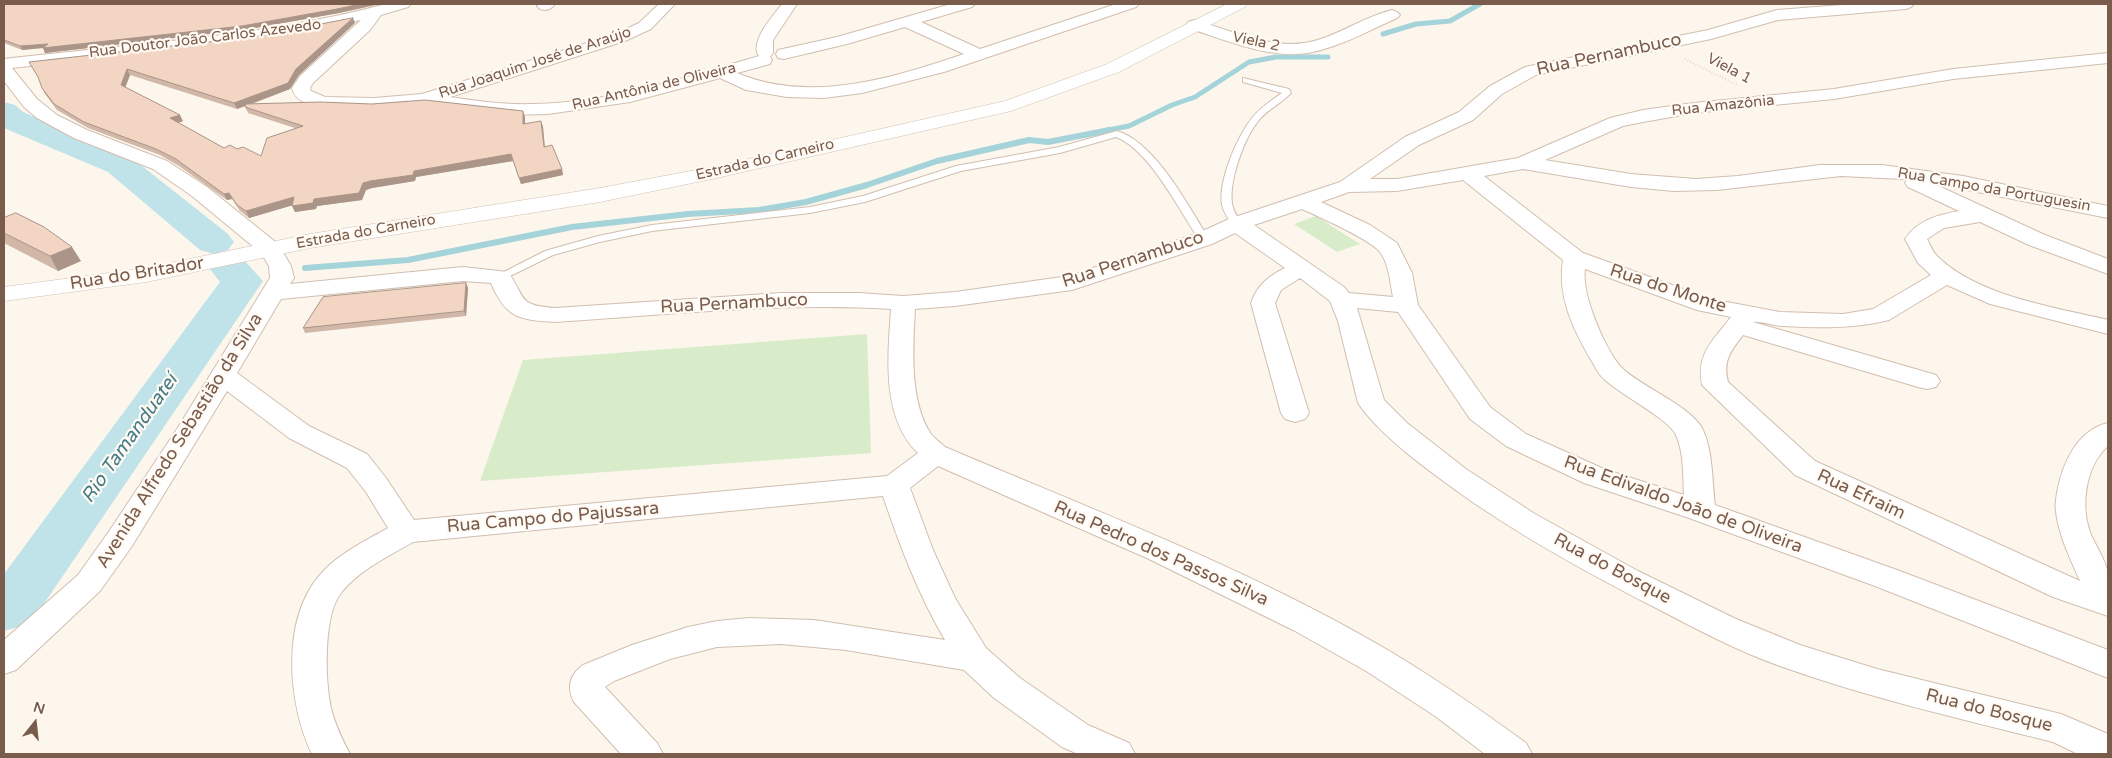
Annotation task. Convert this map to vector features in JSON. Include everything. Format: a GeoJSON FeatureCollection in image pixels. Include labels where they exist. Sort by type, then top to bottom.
{"type":"FeatureCollection","features":[{"type":"Feature","properties":{"kind":"street","name":"Rua Doutor João Carlos Azevedo"},"geometry":{"type":"LineString","coordinates":[[4,69],[338,22],[403,4]]}},
{"type":"Feature","properties":{"kind":"street","name":"Rua Joaquim José de Araújo"},"geometry":{"type":"LineString","coordinates":[[424,99],[619,38],[645,26],[667,4]]}},
{"type":"Feature","properties":{"kind":"street"},"geometry":{"type":"LineString","coordinates":[[764,57],[765,40],[789,4]]}},
{"type":"Feature","properties":{"kind":"street"},"geometry":{"type":"LineString","coordinates":[[907,22],[967,4]]}},
{"type":"Feature","properties":{"kind":"street"},"geometry":{"type":"LineString","coordinates":[[720,72],[745,85],[766,90],[826,92],[860,89],[903,80],[1131,4]]}},
{"type":"Feature","properties":{"kind":"street","name":"Estrada do Carneiro"},"geometry":{"type":"LineString","coordinates":[[270,250],[320,239],[600,194],[712,173],[1011,105],[1113,68],[1194,25],[1239,4]]}},
{"type":"Feature","properties":{"kind":"street","name":"Rua Pernambuco"},"geometry":{"type":"LineString","coordinates":[[500,276],[514,304],[518,309],[530,314],[591,314],[782,300],[903,303],[984,296],[1072,283],[1204,239],[1237,224],[1347,186],[1412,141],[1466,116],[1496,90],[1530,71],[1729,29],[1777,15],[1906,4]]}},
{"type":"Feature","properties":{"kind":"street"},"geometry":{"type":"LineString","coordinates":[[1755,6],[1777,15]]}},
{"type":"Feature","properties":{"kind":"street"},"geometry":{"type":"LineString","coordinates":[[374,13],[364,27],[306,80],[301,88],[303,94],[309,98],[345,103],[424,99]]}},
{"type":"Feature","properties":{"kind":"street","name":"Viela 2"},"geometry":{"type":"LineString","coordinates":[[1194,25],[1253,44],[1306,48],[1319,45],[1392,15]]}},
{"type":"Feature","properties":{"kind":"street"},"geometry":{"type":"LineString","coordinates":[[907,22],[979,55]]}},
{"type":"Feature","properties":{"kind":"street","name":"Rua Antônia de Oliveira"},"geometry":{"type":"LineString","coordinates":[[424,99],[505,108],[548,109],[602,101],[720,72],[776,52],[784,54],[841,41],[907,22]]}},
{"type":"Feature","properties":{"kind":"street","name":"Rua Amazônia"},"geometry":{"type":"LineString","coordinates":[[1347,186],[1397,185],[1523,163],[1618,122],[1694,108],[1834,94],[1953,74],[2108,58]]}},
{"type":"Feature","properties":{"kind":"street"},"geometry":{"type":"LineString","coordinates":[[4,69],[28,100],[49,119],[83,135],[126,150],[175,174],[270,250]]}},
{"type":"Feature","properties":{"kind":"street","name":"Rua Campo da Portuguesin"},"geometry":{"type":"LineString","coordinates":[[1523,163],[1612,180],[1695,186],[1730,184],[1808,172],[1837,170],[1892,172],[1961,182],[2108,212]]}},
{"type":"Feature","properties":{"kind":"street","name":"Rua do Monte"},"geometry":{"type":"LineString","coordinates":[[1466,172],[1575,258],[1706,305],[1742,320],[1843,321],[1880,315],[1947,275]]}},
{"type":"Feature","properties":{"kind":"street"},"geometry":{"type":"LineString","coordinates":[[1892,172],[2054,247],[2108,266]]}},
{"type":"Feature","properties":{"kind":"street","name":"Rua Edivaldo João de Oliveira"},"geometry":{"type":"LineString","coordinates":[[1303,201],[1362,230],[1389,248],[1400,273],[1406,305],[1480,413],[1516,440],[1594,476],[1700,511],[1886,578],[2108,664]]}},
{"type":"Feature","properties":{"kind":"street"},"geometry":{"type":"LineString","coordinates":[[1981,214],[1936,223],[1922,230],[1916,239],[1918,249],[1928,261],[1947,275],[1988,296],[2108,327]]}},
{"type":"Feature","properties":{"kind":"street","name":"Rua do Bosque"},"geometry":{"type":"LineString","coordinates":[[1237,224],[1336,292],[1342,300],[1350,321],[1372,403],[1397,429],[1456,476],[1524,522],[1626,579],[1724,628],[1790,656],[1877,683],[2060,729],[2108,751]]}},
{"type":"Feature","properties":{"kind":"street","name":"Avenida Alfredo Sebastião da Silva"},"geometry":{"type":"LineString","coordinates":[[4,660],[89,583],[121,538],[282,278],[280,266],[270,250]]}},
{"type":"Feature","properties":{"kind":"street","name":"Rua do Britador"},"geometry":{"type":"LineString","coordinates":[[4,294],[146,275],[270,250]]}},
{"type":"Feature","properties":{"kind":"street"},"geometry":{"type":"LineString","coordinates":[[1575,258],[1572,277],[1578,310],[1612,373],[1668,412],[1689,430],[1696,458],[1700,511]]}},
{"type":"Feature","properties":{"kind":"street"},"geometry":{"type":"LineString","coordinates":[[1295,413],[1263,303],[1265,294],[1271,285],[1302,268]]}},
{"type":"Feature","properties":{"kind":"street"},"geometry":{"type":"LineString","coordinates":[[274,293],[464,274],[500,276]]}},
{"type":"Feature","properties":{"kind":"street"},"geometry":{"type":"LineString","coordinates":[[1342,300],[1406,305]]}},
{"type":"Feature","properties":{"kind":"street","name":"Rua Pedro dos Passos Silva"},"geometry":{"type":"LineString","coordinates":[[903,303],[900,370],[908,410],[917,435],[935,454],[1192,565],[1322,629],[1408,679],[1484,731],[1513,754]]}},
{"type":"Feature","properties":{"kind":"street"},"geometry":{"type":"LineString","coordinates":[[1742,320],[1927,381]]}},
{"type":"Feature","properties":{"kind":"street","name":"Rua Efraim"},"geometry":{"type":"LineString","coordinates":[[1742,320],[1716,354],[1712,370],[1715,385],[1805,468],[2064,588],[2107,603]]}},
{"type":"Feature","properties":{"kind":"street"},"geometry":{"type":"LineString","coordinates":[[223,375],[299,432],[357,461],[376,485],[406,532],[364,557],[330,584],[315,613],[311,652],[311,694],[324,745],[331,754]]}},
{"type":"Feature","properties":{"kind":"street"},"geometry":{"type":"LineString","coordinates":[[2107,603],[2074,530],[2070,509],[2075,474],[2088,448],[2108,432]]}},
{"type":"Feature","properties":{"kind":"street"},"geometry":{"type":"LineString","coordinates":[[935,454],[894,485],[917,550],[940,602],[974,658],[1008,688],[1075,736],[1116,754]]}},
{"type":"Feature","properties":{"kind":"street","name":"Rua Campo do Pajussara"},"geometry":{"type":"LineString","coordinates":[[406,532],[894,485]]}},
{"type":"Feature","properties":{"kind":"street"},"geometry":{"type":"LineString","coordinates":[[644,754],[588,692],[586,684],[602,671],[685,641],[716,634],[752,630],[857,639],[974,658]]}},
{"type":"Feature","properties":{"kind":"lane"},"geometry":{"type":"LineString","coordinates":[[1237,224],[1230,215],[1227,202],[1229,183],[1236,159],[1247,131],[1257,118],[1287,93],[1246,80]]}},
{"type":"Feature","properties":{"kind":"lane"},"geometry":{"type":"LineString","coordinates":[[500,276],[548,253],[598,239],[652,228],[810,210],[865,199],[959,168],[1060,150],[1117,134],[1126,136],[1158,170],[1204,239]]}},
{"type":"Feature","properties":{"kind":"path","name":"Viela 1"},"geometry":{"type":"LineString","coordinates":[[1654,46],[1718,74],[1766,101]]}},
{"type":"Feature","properties":{"kind":"green space"},"geometry":{"type":"Polygon","coordinates":[[[1316,216],[1360,244],[1337,252],[1294,224],[1316,216]]]}},
{"type":"Feature","properties":{"kind":"green space"},"geometry":{"type":"Polygon","coordinates":[[[867,334],[871,453],[480,481],[523,360],[867,334]]]}},
{"type":"Feature","properties":{"kind":"building"},"geometry":{"type":"Polygon","coordinates":[[[4,4],[361,4],[242,26],[43,48],[48,44],[20,46],[4,40],[4,4]]]}},
{"type":"Feature","properties":{"kind":"building"},"geometry":{"type":"Polygon","coordinates":[[[353,18],[296,69],[288,83],[234,103],[127,69],[121,85],[180,115],[170,118],[224,148],[230,145],[237,149],[243,147],[261,156],[267,138],[303,126],[245,107],[246,104],[320,102],[372,104],[425,100],[523,111],[523,124],[541,121],[544,147],[552,145],[562,169],[519,178],[511,154],[414,171],[413,175],[370,181],[363,183],[359,193],[314,199],[313,203],[292,206],[294,197],[246,211],[237,205],[229,193],[224,194],[176,159],[156,149],[84,122],[54,104],[42,88],[29,62],[253,37],[353,18]]]}},
{"type":"Feature","properties":{"kind":"building"},"geometry":{"type":"Polygon","coordinates":[[[16,213],[44,227],[72,247],[50,256],[4,233],[4,218],[16,213]]]}},
{"type":"Feature","properties":{"kind":"building"},"geometry":{"type":"Polygon","coordinates":[[[466,283],[464,311],[303,328],[323,297],[466,283]]]}},
{"type":"Feature","properties":{"kind":"waterway"},"geometry":{"type":"LineString","coordinates":[[1383,34],[1416,24],[1450,21],[1480,4]]}},
{"type":"Feature","properties":{"kind":"waterway"},"geometry":{"type":"LineString","coordinates":[[1103,131],[1129,126],[1172,105],[1195,97],[1249,62],[1276,57],[1328,57]]}},
{"type":"Feature","properties":{"kind":"waterway","name":"Rio Tamanduateí"},"geometry":{"type":"LineString","coordinates":[[4,112],[11,119],[120,165],[214,242]]}},
{"type":"Feature","properties":{"kind":"waterway"},"geometry":{"type":"LineString","coordinates":[[305,268],[408,260],[572,227],[688,214],[759,210],[806,202],[867,185],[937,161],[1029,140],[1048,142],[1110,130]]}},
{"type":"Feature","properties":{"kind":"waterway","name":"Rio Tamanduateí"},"geometry":{"type":"LineString","coordinates":[[4,609],[19,596],[242,281],[229,268]]}}]}
